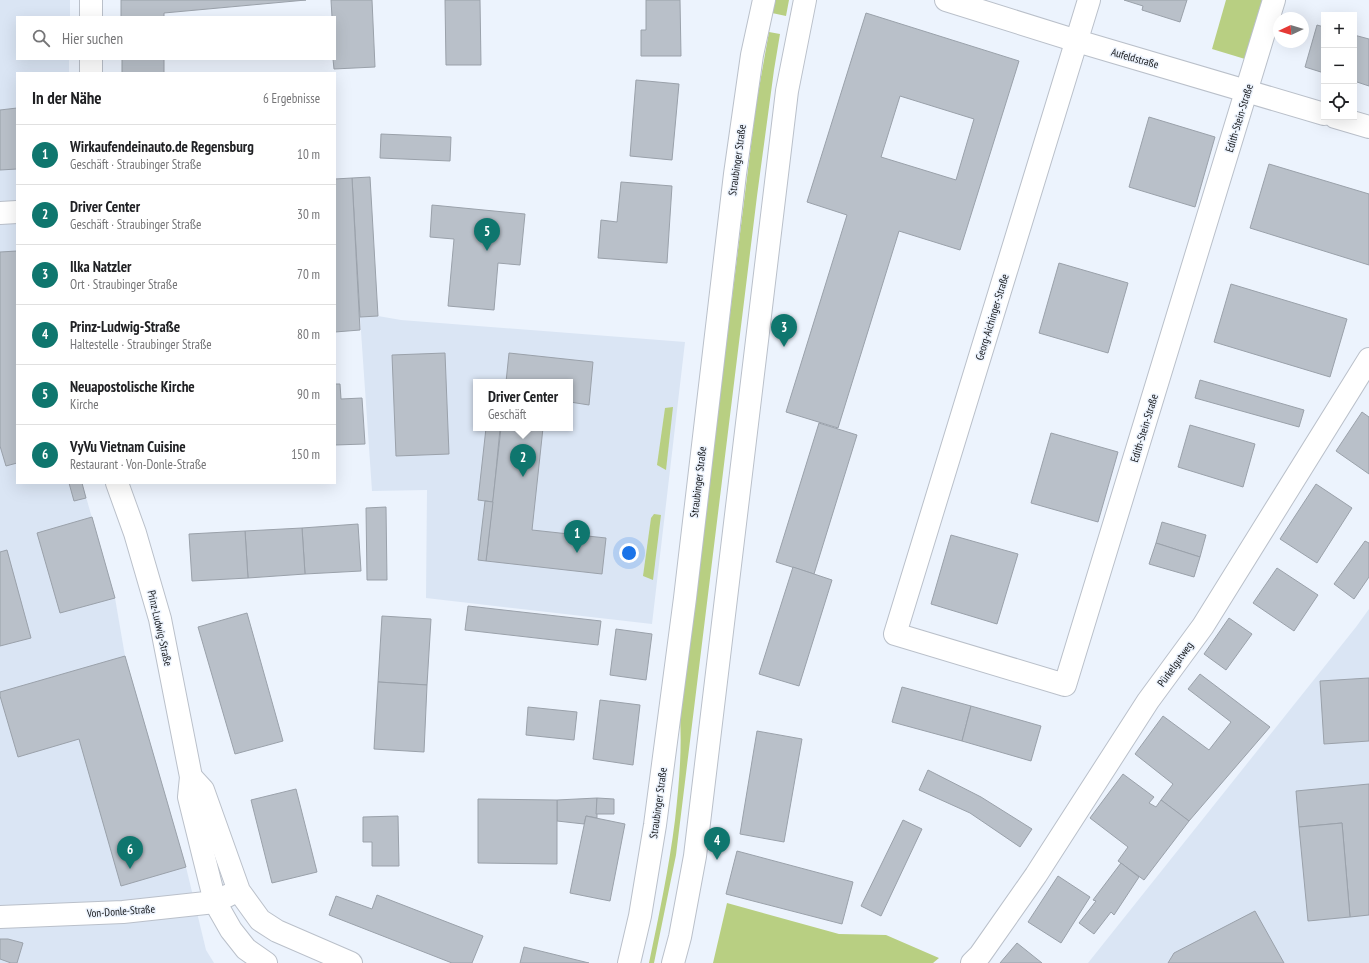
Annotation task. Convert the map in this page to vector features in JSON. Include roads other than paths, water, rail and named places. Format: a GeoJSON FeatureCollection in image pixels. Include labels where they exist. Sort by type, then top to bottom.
{"type":"FeatureCollection","features":[{"type":"Feature","properties":{"kind":"street"},"geometry":{"type":"LineString","coordinates":[[91,0],[91,16]]}},
{"type":"Feature","properties":{"kind":"street","name":"Straubinger Straße"},"geometry":{"type":"LineString","coordinates":[[629,963],[640,916],[655,825],[685,598],[735,174],[752,55],[764,0]]}},
{"type":"Feature","properties":{"kind":"street"},"geometry":{"type":"LineString","coordinates":[[674,963],[695,856],[788,91],[805,0]]}},
{"type":"Feature","properties":{"kind":"street","name":"Aufeldstraße"},"geometry":{"type":"LineString","coordinates":[[946,0],[1077,41],[1321,113]]}},
{"type":"Feature","properties":{"kind":"street","name":"Georg-Aichinger-Straße"},"geometry":{"type":"LineString","coordinates":[[895,634],[1089,0]]}},
{"type":"Feature","properties":{"kind":"street","name":"Edith-Stein-Straße"},"geometry":{"type":"LineString","coordinates":[[895,634],[1065,685],[1274,0]]}},
{"type":"Feature","properties":{"kind":"street"},"geometry":{"type":"LineString","coordinates":[[91,60],[91,72]]}},
{"type":"Feature","properties":{"kind":"street"},"geometry":{"type":"LineString","coordinates":[[1346,120],[1369,127]]}},
{"type":"Feature","properties":{"kind":"street"},"geometry":{"type":"LineString","coordinates":[[0,214],[16,212]]}},
{"type":"Feature","properties":{"kind":"street","name":"Pürkelgutweg"},"geometry":{"type":"LineString","coordinates":[[972,963],[980,955],[1036,874],[1148,702],[1203,626],[1369,359]]}},
{"type":"Feature","properties":{"kind":"street","name":"Prinz-Ludwig-Straße"},"geometry":{"type":"LineString","coordinates":[[117,484],[135,533],[160,619],[191,777],[189,797],[215,902],[231,930],[246,949],[266,963]]}},
{"type":"Feature","properties":{"kind":"street","name":"Prinz-Ludwig-Straße"},"geometry":{"type":"LineString","coordinates":[[191,777],[202,790],[239,891],[260,920],[277,931],[345,962]]}},
{"type":"Feature","properties":{"kind":"street","name":"Von-Donle-Straße"},"geometry":{"type":"LineString","coordinates":[[0,917],[123,912],[215,902],[239,891]]}},
{"type":"Feature","properties":{"kind":"place","name":"Neuapostolische Kirche"},"geometry":{"type":"Point","coordinates":[487,251]}},
{"type":"Feature","properties":{"kind":"place","name":"Ilka Natzler"},"geometry":{"type":"Point","coordinates":[784,347]}},
{"type":"Feature","properties":{"kind":"place","name":"Driver Center"},"geometry":{"type":"Point","coordinates":[523,477]}},
{"type":"Feature","properties":{"kind":"place","name":"Wirkaufendeinauto.de Regensburg"},"geometry":{"type":"Point","coordinates":[577,553]}},
{"type":"Feature","properties":{"kind":"place","name":"Prinz-Ludwig-Straße"},"geometry":{"type":"Point","coordinates":[717,860]}},
{"type":"Feature","properties":{"kind":"place","name":"VyVu Vietnam Cuisine"},"geometry":{"type":"Point","coordinates":[130,869]}}]}
